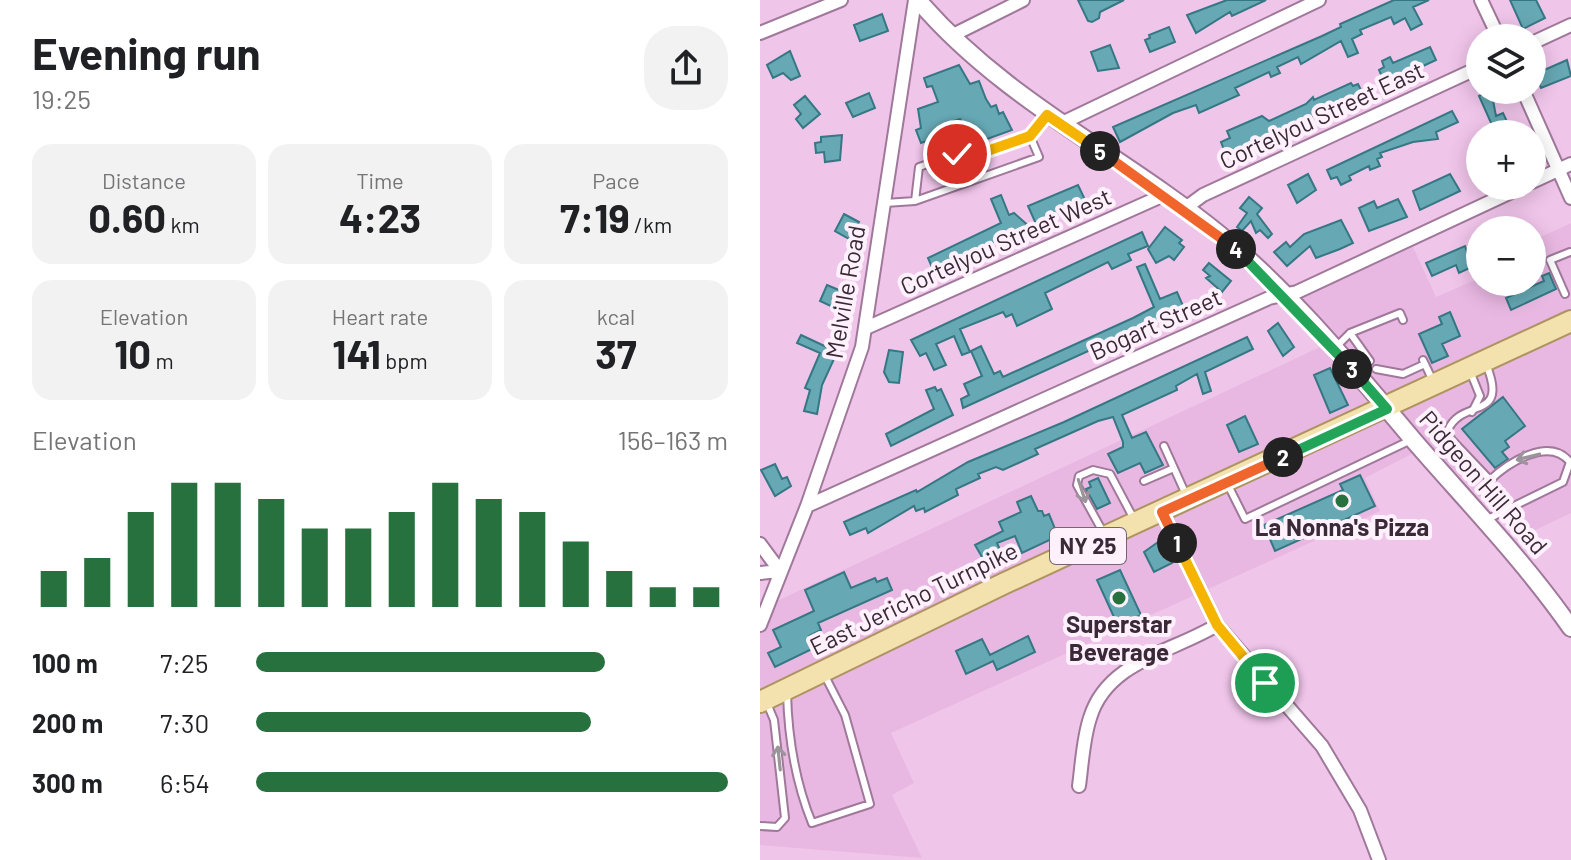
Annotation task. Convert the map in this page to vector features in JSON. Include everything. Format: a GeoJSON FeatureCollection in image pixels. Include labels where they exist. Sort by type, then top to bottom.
{"type":"FeatureCollection","features":[{"type":"Feature","properties":{"kind":"main road","name":"East Jericho Turnpike"},"geometry":{"type":"LineString","coordinates":[[763,701],[1387,409],[1409,379],[1435,386],[1571,321]]}},
{"type":"Feature","properties":{"kind":"street"},"geometry":{"type":"LineString","coordinates":[[760,33],[841,0]]}},
{"type":"Feature","properties":{"kind":"street","name":"Pidgeon Hill Road"},"geometry":{"type":"LineString","coordinates":[[916,0],[1054,119],[1218,233],[1284,295],[1387,409],[1571,628]]}},
{"type":"Feature","properties":{"kind":"street","name":"Melville Road"},"geometry":{"type":"LineString","coordinates":[[760,625],[857,368],[866,328],[916,0]]}},
{"type":"Feature","properties":{"kind":"street"},"geometry":{"type":"LineString","coordinates":[[953,35],[1023,0]]}},
{"type":"Feature","properties":{"kind":"street"},"geometry":{"type":"LineString","coordinates":[[1054,119],[1319,0]]}},
{"type":"Feature","properties":{"kind":"street"},"geometry":{"type":"LineString","coordinates":[[1481,0],[1492,24]]}},
{"type":"Feature","properties":{"kind":"street"},"geometry":{"type":"LineString","coordinates":[[1546,37],[1571,25]]}},
{"type":"Feature","properties":{"kind":"street","name":"Cortelyou Street East"},"geometry":{"type":"LineString","coordinates":[[1184,209],[1203,195],[1466,73]]}},
{"type":"Feature","properties":{"kind":"street"},"geometry":{"type":"LineString","coordinates":[[1529,104],[1571,198]]}},
{"type":"Feature","properties":{"kind":"street"},"geometry":{"type":"LineString","coordinates":[[1546,176],[1571,164]]}},
{"type":"Feature","properties":{"kind":"street","name":"Cortelyou Street West"},"geometry":{"type":"LineString","coordinates":[[866,328],[1164,195]]}},
{"type":"Feature","properties":{"kind":"street","name":"Bogart Street"},"geometry":{"type":"LineString","coordinates":[[807,506],[1493,200]]}},
{"type":"Feature","properties":{"kind":"street"},"geometry":{"type":"LineString","coordinates":[[1162,512],[1217,625],[1322,746],[1360,810],[1379,860]]}},
{"type":"Feature","properties":{"kind":"street"},"geometry":{"type":"LineString","coordinates":[[760,544],[780,571]]}},
{"type":"Feature","properties":{"kind":"street"},"geometry":{"type":"LineString","coordinates":[[760,573],[780,571]]}},
{"type":"Feature","properties":{"kind":"street"},"geometry":{"type":"LineString","coordinates":[[1079,786],[1090,718],[1105,690],[1138,663],[1217,625]]}},
{"type":"Feature","properties":{"kind":"lane"},"geometry":{"type":"LineString","coordinates":[[915,201],[919,167],[957,154],[973,156],[1030,136],[1054,119]]}},
{"type":"Feature","properties":{"kind":"lane"},"geometry":{"type":"LineString","coordinates":[[884,203],[915,201],[1039,157],[1030,136]]}},
{"type":"Feature","properties":{"kind":"lane"},"geometry":{"type":"LineString","coordinates":[[1565,294],[1550,260],[1570,252]]}},
{"type":"Feature","properties":{"kind":"lane"},"geometry":{"type":"LineString","coordinates":[[1334,349],[1350,333],[1387,322],[1400,313],[1403,320]]}},
{"type":"Feature","properties":{"kind":"lane"},"geometry":{"type":"LineString","coordinates":[[1371,325],[1374,333]]}},
{"type":"Feature","properties":{"kind":"lane"},"geometry":{"type":"LineString","coordinates":[[1350,333],[1370,361]]}},
{"type":"Feature","properties":{"kind":"lane"},"geometry":{"type":"LineString","coordinates":[[1386,362],[1391,372]]}},
{"type":"Feature","properties":{"kind":"lane"},"geometry":{"type":"LineString","coordinates":[[1376,369],[1409,379],[1424,362],[1435,386]]}},
{"type":"Feature","properties":{"kind":"lane"},"geometry":{"type":"LineString","coordinates":[[1472,412],[1480,396],[1478,366]]}},
{"type":"Feature","properties":{"kind":"lane"},"geometry":{"type":"LineString","coordinates":[[1478,366],[1494,383],[1494,395],[1472,412],[1452,421],[1448,430],[1451,439],[1490,480],[1504,511]]}},
{"type":"Feature","properties":{"kind":"lane"},"geometry":{"type":"LineString","coordinates":[[1227,483],[1245,519],[1412,439]]}},
{"type":"Feature","properties":{"kind":"lane"},"geometry":{"type":"LineString","coordinates":[[1164,446],[1189,500]]}},
{"type":"Feature","properties":{"kind":"lane"},"geometry":{"type":"LineString","coordinates":[[1483,522],[1563,482],[1570,462],[1565,455],[1555,452],[1530,454],[1508,462],[1490,480]]}},
{"type":"Feature","properties":{"kind":"lane"},"geometry":{"type":"LineString","coordinates":[[1144,481],[1174,468]]}},
{"type":"Feature","properties":{"kind":"lane"},"geometry":{"type":"LineString","coordinates":[[1106,538],[1077,485],[1079,476],[1093,470],[1110,474],[1136,524]]}},
{"type":"Feature","properties":{"kind":"lane"},"geometry":{"type":"LineString","coordinates":[[787,689],[788,725],[800,795],[812,823],[870,804],[845,715],[823,672]]}},
{"type":"Feature","properties":{"kind":"lane"},"geometry":{"type":"LineString","coordinates":[[760,826],[777,827],[785,818],[774,720],[763,701]]}},
{"type":"Feature","properties":{"kind":"shaded area"},"geometry":{"type":"Polygon","coordinates":[[[1571,223],[1571,513],[1519,538],[1429,445],[1365,478],[1380,511],[891,733],[914,783],[892,795],[922,858],[760,845],[760,609],[1335,340],[1297,300],[1413,247],[1436,297],[1466,284],[1466,296],[1546,296],[1546,235],[1571,223]]]}},
{"type":"Feature","properties":{"kind":"building"},"geometry":{"type":"Polygon","coordinates":[[[1078,0],[1124,0],[1100,12],[1099,18],[1092,22],[1088,21],[1078,0]]]}},
{"type":"Feature","properties":{"kind":"building"},"geometry":{"type":"Polygon","coordinates":[[[1227,0],[1266,0],[1232,16],[1230,12],[1196,33],[1187,15],[1227,0]]]}},
{"type":"Feature","properties":{"kind":"building"},"geometry":{"type":"Polygon","coordinates":[[[1394,0],[1429,0],[1413,7],[1422,24],[1411,30],[1405,18],[1394,24],[1391,17],[1360,30],[1362,34],[1352,39],[1358,53],[1348,57],[1341,41],[1301,64],[1298,57],[1277,67],[1280,73],[1271,77],[1269,72],[1235,88],[1239,95],[1199,113],[1196,105],[1173,113],[1120,142],[1113,127],[1322,36],[1341,27],[1340,24],[1394,0]]]}},
{"type":"Feature","properties":{"kind":"building"},"geometry":{"type":"Polygon","coordinates":[[[1510,0],[1536,0],[1545,18],[1533,24],[1521,24],[1510,0]]]}},
{"type":"Feature","properties":{"kind":"building"},"geometry":{"type":"Polygon","coordinates":[[[882,14],[888,31],[860,41],[854,25],[882,14]]]}},
{"type":"Feature","properties":{"kind":"building"},"geometry":{"type":"Polygon","coordinates":[[[1169,27],[1175,42],[1150,52],[1145,40],[1150,38],[1149,35],[1169,27]]]}},
{"type":"Feature","properties":{"kind":"building"},"geometry":{"type":"Polygon","coordinates":[[[1110,45],[1119,68],[1098,71],[1091,52],[1110,45]]]}},
{"type":"Feature","properties":{"kind":"building"},"geometry":{"type":"Polygon","coordinates":[[[1430,47],[1436,60],[1385,84],[1379,70],[1384,67],[1382,61],[1390,57],[1393,63],[1430,47]]]}},
{"type":"Feature","properties":{"kind":"building"},"geometry":{"type":"Polygon","coordinates":[[[790,51],[800,76],[791,80],[783,73],[773,78],[767,65],[790,51]]]}},
{"type":"Feature","properties":{"kind":"building"},"geometry":{"type":"Polygon","coordinates":[[[1567,60],[1571,76],[1546,86],[1546,69],[1567,60]]]}},
{"type":"Feature","properties":{"kind":"building"},"geometry":{"type":"Polygon","coordinates":[[[959,65],[970,84],[979,81],[991,107],[996,105],[999,114],[1003,112],[1012,130],[976,143],[960,119],[940,126],[944,135],[921,143],[916,130],[921,128],[918,109],[938,102],[932,86],[927,87],[924,78],[959,65]]]}},
{"type":"Feature","properties":{"kind":"building"},"geometry":{"type":"Polygon","coordinates":[[[1351,83],[1353,86],[1358,84],[1363,94],[1226,155],[1221,142],[1230,138],[1227,131],[1262,116],[1269,121],[1306,104],[1313,97],[1314,100],[1351,83]]]}},
{"type":"Feature","properties":{"kind":"building"},"geometry":{"type":"Polygon","coordinates":[[[869,93],[875,108],[853,117],[846,103],[869,93]]]}},
{"type":"Feature","properties":{"kind":"building"},"geometry":{"type":"Polygon","coordinates":[[[805,96],[820,114],[803,128],[796,119],[801,114],[794,105],[805,96]]]}},
{"type":"Feature","properties":{"kind":"building"},"geometry":{"type":"Polygon","coordinates":[[[1483,104],[1494,104],[1496,116],[1503,113],[1506,120],[1490,120],[1483,104]]]}},
{"type":"Feature","properties":{"kind":"building"},"geometry":{"type":"Polygon","coordinates":[[[1452,111],[1458,122],[1436,132],[1438,139],[1413,142],[1380,153],[1382,157],[1377,159],[1380,166],[1370,170],[1369,166],[1349,176],[1351,180],[1341,185],[1337,177],[1331,179],[1327,170],[1452,111]]]}},
{"type":"Feature","properties":{"kind":"building"},"geometry":{"type":"Polygon","coordinates":[[[842,135],[840,160],[825,162],[824,152],[816,153],[815,143],[821,142],[821,137],[842,135]]]}},
{"type":"Feature","properties":{"kind":"building"},"geometry":{"type":"Polygon","coordinates":[[[1308,174],[1316,190],[1297,203],[1288,185],[1308,174]]]}},
{"type":"Feature","properties":{"kind":"building"},"geometry":{"type":"Polygon","coordinates":[[[1450,174],[1460,191],[1420,210],[1413,191],[1450,174]]]}},
{"type":"Feature","properties":{"kind":"building"},"geometry":{"type":"Polygon","coordinates":[[[1078,185],[1086,202],[1036,224],[1028,206],[1078,185]]]}},
{"type":"Feature","properties":{"kind":"building"},"geometry":{"type":"Polygon","coordinates":[[[1001,195],[1009,215],[1014,213],[1031,228],[1015,235],[1014,232],[934,272],[928,258],[1001,223],[991,199],[1001,195]]]}},
{"type":"Feature","properties":{"kind":"building"},"geometry":{"type":"Polygon","coordinates":[[[1249,197],[1262,208],[1257,214],[1272,234],[1268,238],[1260,230],[1256,233],[1251,221],[1242,231],[1237,227],[1247,213],[1240,208],[1249,197]]]}},
{"type":"Feature","properties":{"kind":"building"},"geometry":{"type":"Polygon","coordinates":[[[1398,199],[1407,217],[1369,231],[1359,208],[1374,201],[1377,208],[1398,199]]]}},
{"type":"Feature","properties":{"kind":"building"},"geometry":{"type":"Polygon","coordinates":[[[844,214],[859,222],[849,239],[835,231],[844,214]]]}},
{"type":"Feature","properties":{"kind":"building"},"geometry":{"type":"Polygon","coordinates":[[[1341,220],[1353,243],[1316,258],[1310,246],[1287,266],[1274,252],[1286,242],[1290,247],[1304,234],[1341,220]]]}},
{"type":"Feature","properties":{"kind":"building"},"geometry":{"type":"Polygon","coordinates":[[[1165,227],[1182,240],[1179,243],[1184,247],[1174,260],[1169,256],[1156,263],[1148,249],[1165,227]]]}},
{"type":"Feature","properties":{"kind":"building"},"geometry":{"type":"Polygon","coordinates":[[[1142,232],[1148,246],[1128,254],[1131,260],[1112,269],[1108,262],[1045,293],[1052,309],[1017,326],[1012,314],[1006,317],[1003,312],[960,329],[970,352],[962,355],[954,336],[936,344],[946,365],[934,370],[926,353],[920,356],[911,340],[1142,232]]]}},
{"type":"Feature","properties":{"kind":"building"},"geometry":{"type":"Polygon","coordinates":[[[1465,246],[1466,270],[1459,273],[1456,265],[1432,276],[1426,263],[1465,246]]]}},
{"type":"Feature","properties":{"kind":"building"},"geometry":{"type":"Polygon","coordinates":[[[1209,263],[1231,281],[1222,292],[1206,278],[1210,276],[1203,270],[1209,263]]]}},
{"type":"Feature","properties":{"kind":"building"},"geometry":{"type":"Polygon","coordinates":[[[1145,264],[1160,299],[1177,292],[1184,308],[1177,316],[1167,320],[1165,316],[963,408],[961,399],[969,395],[964,384],[982,376],[971,351],[981,346],[994,374],[1000,371],[1003,377],[1133,318],[1154,307],[1137,267],[1145,264]]]}},
{"type":"Feature","properties":{"kind":"building"},"geometry":{"type":"Polygon","coordinates":[[[1549,273],[1556,289],[1546,294],[1546,274],[1549,273]]]}},
{"type":"Feature","properties":{"kind":"building"},"geometry":{"type":"Polygon","coordinates":[[[827,285],[846,293],[837,309],[820,301],[827,285]]]}},
{"type":"Feature","properties":{"kind":"building"},"geometry":{"type":"Polygon","coordinates":[[[1510,296],[1541,296],[1511,310],[1506,298],[1510,296]]]}},
{"type":"Feature","properties":{"kind":"building"},"geometry":{"type":"Polygon","coordinates":[[[1450,312],[1460,336],[1442,344],[1448,356],[1432,363],[1419,334],[1442,324],[1439,317],[1450,312]]]}},
{"type":"Feature","properties":{"kind":"building"},"geometry":{"type":"Polygon","coordinates":[[[1278,323],[1294,347],[1283,356],[1268,331],[1278,323]]]}},
{"type":"Feature","properties":{"kind":"building"},"geometry":{"type":"Polygon","coordinates":[[[801,335],[831,349],[827,356],[834,359],[822,385],[817,414],[804,411],[810,390],[805,388],[820,353],[797,343],[801,335]]]}},
{"type":"Feature","properties":{"kind":"building"},"geometry":{"type":"Polygon","coordinates":[[[1247,337],[1253,349],[1205,372],[1211,391],[1203,394],[1197,374],[1176,386],[1177,390],[1122,415],[1132,438],[1146,432],[1163,465],[1145,473],[1140,463],[1118,473],[1108,454],[1123,447],[1113,417],[1035,449],[1038,454],[1003,470],[996,467],[978,474],[980,478],[956,489],[958,495],[925,512],[924,508],[916,511],[914,506],[868,533],[866,528],[850,535],[844,522],[917,492],[968,462],[1064,422],[1247,337]]]}},
{"type":"Feature","properties":{"kind":"building"},"geometry":{"type":"Polygon","coordinates":[[[889,350],[903,352],[899,383],[889,382],[884,372],[889,350]]]}},
{"type":"Feature","properties":{"kind":"building"},"geometry":{"type":"Polygon","coordinates":[[[1330,368],[1348,405],[1330,413],[1314,375],[1330,368]]]}},
{"type":"Feature","properties":{"kind":"building"},"geometry":{"type":"Polygon","coordinates":[[[935,387],[937,391],[941,389],[953,415],[891,446],[886,434],[934,409],[926,390],[935,387]]]}},
{"type":"Feature","properties":{"kind":"building"},"geometry":{"type":"Polygon","coordinates":[[[1503,397],[1525,426],[1505,441],[1509,447],[1502,452],[1508,459],[1495,468],[1462,429],[1503,397]]]}},
{"type":"Feature","properties":{"kind":"building"},"geometry":{"type":"Polygon","coordinates":[[[1245,416],[1258,444],[1239,452],[1227,425],[1245,416]]]}},
{"type":"Feature","properties":{"kind":"building"},"geometry":{"type":"Polygon","coordinates":[[[775,464],[782,479],[787,477],[791,486],[775,496],[761,470],[775,464]]]}},
{"type":"Feature","properties":{"kind":"building"},"geometry":{"type":"Polygon","coordinates":[[[1360,475],[1375,506],[1275,551],[1264,525],[1343,490],[1340,484],[1360,475]]]}},
{"type":"Feature","properties":{"kind":"building"},"geometry":{"type":"Polygon","coordinates":[[[1098,478],[1110,503],[1097,509],[1086,489],[1091,487],[1089,482],[1098,478]]]}},
{"type":"Feature","properties":{"kind":"building"},"geometry":{"type":"Polygon","coordinates":[[[1031,496],[1038,511],[1042,511],[1044,516],[1049,514],[1058,536],[1022,553],[1015,536],[997,543],[1003,556],[986,564],[975,545],[1003,531],[999,522],[1021,512],[1017,502],[1031,496]]]}},
{"type":"Feature","properties":{"kind":"building"},"geometry":{"type":"Polygon","coordinates":[[[1161,540],[1172,563],[1154,572],[1144,552],[1161,540]]]}},
{"type":"Feature","properties":{"kind":"building","name":"Superstar Beverage"},"geometry":{"type":"Polygon","coordinates":[[[1120,570],[1141,615],[1118,626],[1097,580],[1120,570]]]}},
{"type":"Feature","properties":{"kind":"building"},"geometry":{"type":"Polygon","coordinates":[[[844,572],[851,588],[875,578],[877,582],[887,578],[892,590],[818,623],[821,630],[809,636],[814,648],[775,667],[768,653],[781,647],[773,630],[814,611],[805,590],[844,572]]]}},
{"type":"Feature","properties":{"kind":"building"},"geometry":{"type":"Polygon","coordinates":[[[1028,636],[1035,652],[997,670],[993,661],[966,674],[956,651],[982,639],[990,655],[1028,636]]]}},
{"type":"Feature","properties":{"kind":"place","name":"La Nonna's Pizza"},"geometry":{"type":"Point","coordinates":[1342,501]}},
{"type":"Feature","properties":{"kind":"place","name":"Superstar Beverage"},"geometry":{"type":"Point","coordinates":[1119,598]}},
{"type":"Feature","properties":{"kind":"route"},"geometry":{"type":"LineString","coordinates":[[957,154],[973,156],[1030,136],[1047,115],[1218,233],[1254,264],[1387,409],[1162,512],[1217,625],[1265,683]]}}]}
